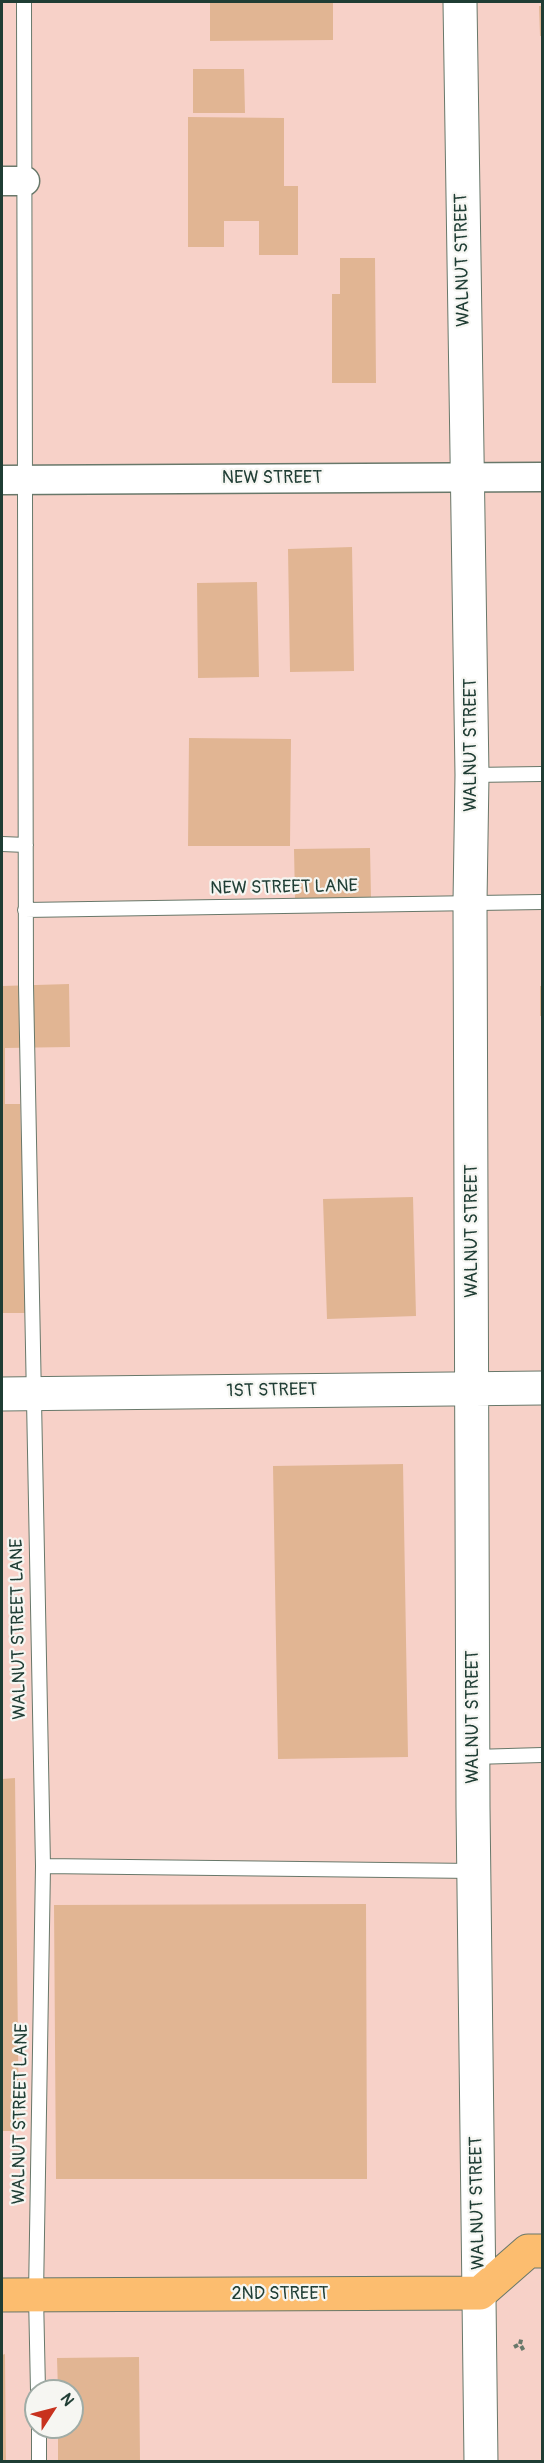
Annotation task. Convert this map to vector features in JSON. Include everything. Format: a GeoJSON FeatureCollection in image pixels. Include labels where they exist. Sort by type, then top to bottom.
{"type":"FeatureCollection","features":[{"type":"Feature","properties":{"kind":"main road"},"geometry":{"type":"LineString","coordinates":[[480,2293],[528,2251],[543,2251]]}},
{"type":"Feature","properties":{"kind":"main road","name":"2ND STREET"},"geometry":{"type":"LineString","coordinates":[[2,2295],[480,2293]]}},
{"type":"Feature","properties":{"kind":"street","name":"WALNUT STREET"},"geometry":{"type":"LineString","coordinates":[[460,2],[472,775],[470,902],[474,1871],[481,2462]]}},
{"type":"Feature","properties":{"kind":"street","name":"NEW STREET"},"geometry":{"type":"LineString","coordinates":[[13,480],[543,477]]}},
{"type":"Feature","properties":{"kind":"street","name":"1ST STREET"},"geometry":{"type":"LineString","coordinates":[[17,1394],[543,1388]]}},
{"type":"Feature","properties":{"kind":"lane","name":"WALNUT STREET LANE"},"geometry":{"type":"LineString","coordinates":[[24,2],[13,181],[13,480],[26,845],[17,1394],[43,1866],[36,2295],[38,2379]]}},
{"type":"Feature","properties":{"kind":"lane"},"geometry":{"type":"LineString","coordinates":[[472,775],[543,774]]}},
{"type":"Feature","properties":{"kind":"lane"},"geometry":{"type":"LineString","coordinates":[[2,844],[26,845]]}},
{"type":"Feature","properties":{"kind":"lane","name":"NEW STREET LANE"},"geometry":{"type":"LineString","coordinates":[[25,910],[543,902]]}},
{"type":"Feature","properties":{"kind":"lane"},"geometry":{"type":"LineString","coordinates":[[474,1757],[543,1755]]}},
{"type":"Feature","properties":{"kind":"lane"},"geometry":{"type":"LineString","coordinates":[[43,1866],[474,1871]]}},
{"type":"Feature","properties":{"kind":"lane"},"geometry":{"type":"LineString","coordinates":[[39,2439],[39,2462]]}},
{"type":"Feature","properties":{"kind":"path"},"geometry":{"type":"LineString","coordinates":[[520,2344],[522,2336]]}},
{"type":"Feature","properties":{"kind":"shaded area"},"geometry":{"type":"Polygon","coordinates":[[[2,2],[542,2],[542,2461],[2,2462],[2,2]]]}},
{"type":"Feature","properties":{"kind":"building"},"geometry":{"type":"Polygon","coordinates":[[[210,2],[333,2],[333,40],[210,41],[210,2]]]}},
{"type":"Feature","properties":{"kind":"building"},"geometry":{"type":"Polygon","coordinates":[[[539,6],[542,6],[542,36],[540,36],[539,6]]]}},
{"type":"Feature","properties":{"kind":"building"},"geometry":{"type":"Polygon","coordinates":[[[193,69],[244,69],[245,113],[193,113],[193,69]]]}},
{"type":"Feature","properties":{"kind":"building"},"geometry":{"type":"Polygon","coordinates":[[[188,117],[284,118],[284,186],[298,186],[298,255],[259,255],[259,221],[224,221],[224,247],[188,247],[188,117]]]}},
{"type":"Feature","properties":{"kind":"building"},"geometry":{"type":"Polygon","coordinates":[[[340,258],[375,258],[376,383],[332,383],[332,294],[340,294],[340,258]]]}},
{"type":"Feature","properties":{"kind":"building"},"geometry":{"type":"Polygon","coordinates":[[[352,547],[354,671],[290,672],[288,549],[352,547]]]}},
{"type":"Feature","properties":{"kind":"building"},"geometry":{"type":"Polygon","coordinates":[[[257,582],[259,677],[198,678],[197,583],[257,582]]]}},
{"type":"Feature","properties":{"kind":"building"},"geometry":{"type":"Polygon","coordinates":[[[189,738],[291,739],[290,846],[188,846],[189,738]]]}},
{"type":"Feature","properties":{"kind":"building"},"geometry":{"type":"Polygon","coordinates":[[[370,848],[371,898],[295,899],[294,849],[370,848]]]}},
{"type":"Feature","properties":{"kind":"building"},"geometry":{"type":"Polygon","coordinates":[[[69,984],[70,1047],[5,1048],[5,1104],[20,1104],[21,1139],[24,1138],[26,1313],[2,1313],[2,986],[69,984]]]}},
{"type":"Feature","properties":{"kind":"building"},"geometry":{"type":"Polygon","coordinates":[[[540,986],[542,986],[542,1016],[540,1016],[540,986]]]}},
{"type":"Feature","properties":{"kind":"building"},"geometry":{"type":"Polygon","coordinates":[[[413,1197],[416,1316],[327,1319],[323,1199],[413,1197]]]}},
{"type":"Feature","properties":{"kind":"building"},"geometry":{"type":"Polygon","coordinates":[[[403,1464],[408,1757],[278,1759],[273,1466],[403,1464]]]}},
{"type":"Feature","properties":{"kind":"building"},"geometry":{"type":"Polygon","coordinates":[[[15,1778],[19,2131],[2,2131],[2,1779],[15,1778]]]}},
{"type":"Feature","properties":{"kind":"building"},"geometry":{"type":"Polygon","coordinates":[[[366,1904],[367,2179],[56,2179],[54,1905],[366,1904]]]}},
{"type":"Feature","properties":{"kind":"building"},"geometry":{"type":"Polygon","coordinates":[[[5,2354],[6,2462],[2,2462],[2,2355],[5,2354]]]}},
{"type":"Feature","properties":{"kind":"building"},"geometry":{"type":"Polygon","coordinates":[[[139,2357],[140,2462],[58,2462],[58,2439],[84,2439],[84,2379],[58,2379],[57,2358],[139,2357]]]}}]}
